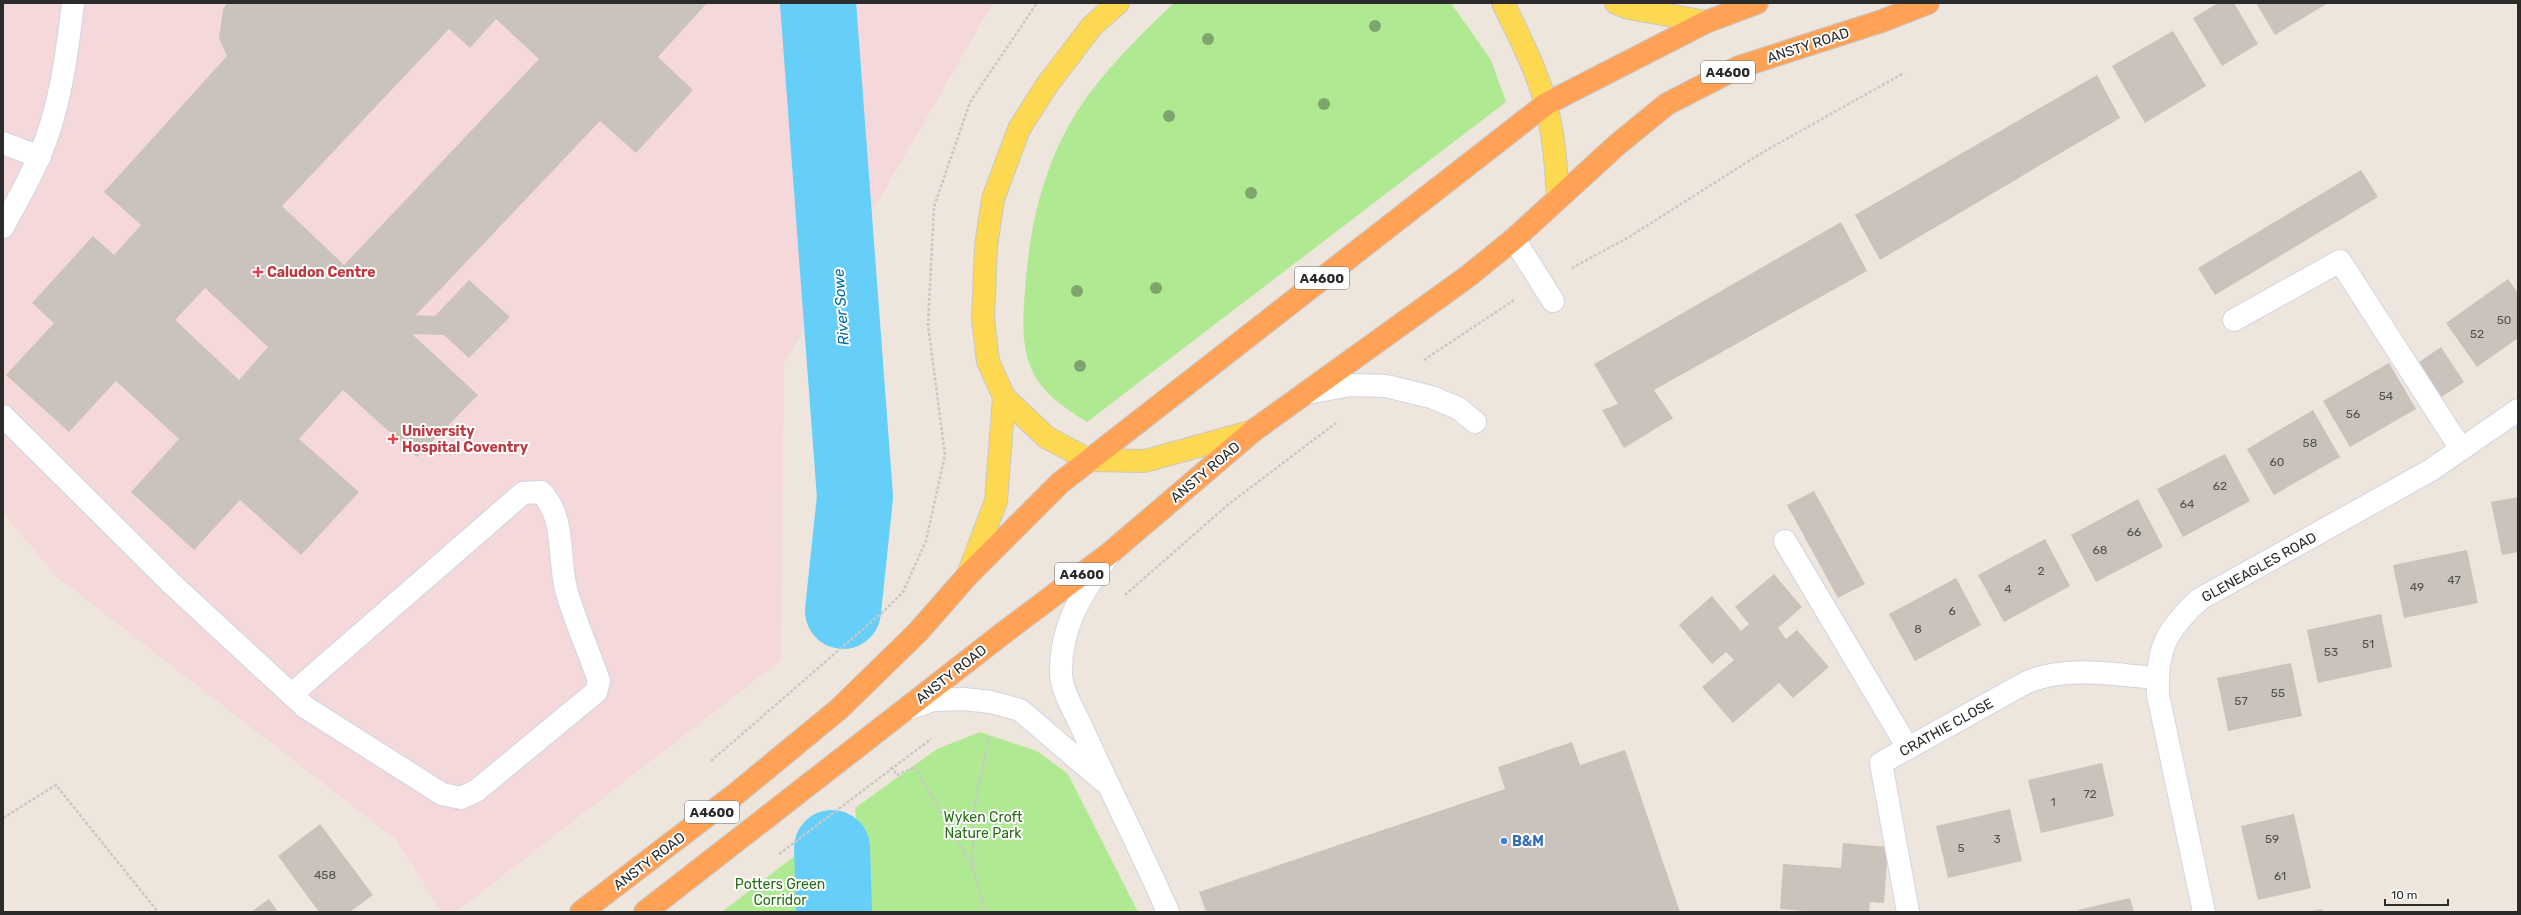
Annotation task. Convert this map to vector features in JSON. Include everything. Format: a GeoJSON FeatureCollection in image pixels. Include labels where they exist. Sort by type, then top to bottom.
{"type":"FeatureCollection","features":[{"type":"Feature","properties":{"kind":"highway","name":"A4600"},"geometry":{"type":"LineString","coordinates":[[968,575],[1060,483],[1546,104],[1706,22],[1757,3]]}},
{"type":"Feature","properties":{"kind":"highway","name":"ANSTY ROAD"},"geometry":{"type":"LineString","coordinates":[[1558,197],[1618,144],[1667,104],[1702,85],[1739,67],[1882,21],[1928,3]]}},
{"type":"Feature","properties":{"kind":"highway","name":"A4600"},"geometry":{"type":"LineString","coordinates":[[1254,431],[1307,394],[1466,277],[1514,239],[1558,197]]}},
{"type":"Feature","properties":{"kind":"highway","name":"ANSTY ROAD"},"geometry":{"type":"LineString","coordinates":[[645,912],[1110,553],[1254,431]]}},
{"type":"Feature","properties":{"kind":"highway","name":"ANSTY ROAD"},"geometry":{"type":"LineString","coordinates":[[582,912],[737,793],[839,709],[918,632],[968,575]]}},
{"type":"Feature","properties":{"kind":"main road"},"geometry":{"type":"LineString","coordinates":[[1118,3],[1092,26],[1047,85],[1023,123],[993,199],[986,246],[983,318],[988,361],[1004,397],[1046,437],[1089,460],[1145,461],[1254,431]]}},
{"type":"Feature","properties":{"kind":"main road"},"geometry":{"type":"LineString","coordinates":[[1503,3],[1527,52],[1546,104],[1554,143],[1558,197]]}},
{"type":"Feature","properties":{"kind":"main road"},"geometry":{"type":"LineString","coordinates":[[1616,3],[1629,8],[1706,22]]}},
{"type":"Feature","properties":{"kind":"main road","name":"ANSTY ROAD"},"geometry":{"type":"LineString","coordinates":[[968,575],[996,501],[1004,397]]}},
{"type":"Feature","properties":{"kind":"street"},"geometry":{"type":"LineString","coordinates":[[3,228],[40,156],[65,73],[73,3]]}},
{"type":"Feature","properties":{"kind":"street"},"geometry":{"type":"LineString","coordinates":[[3,143],[40,156]]}},
{"type":"Feature","properties":{"kind":"street"},"geometry":{"type":"LineString","coordinates":[[1514,239],[1549,292]]}},
{"type":"Feature","properties":{"kind":"street"},"geometry":{"type":"LineString","coordinates":[[2234,320],[2340,261],[2461,449]]}},
{"type":"Feature","properties":{"kind":"street"},"geometry":{"type":"LineString","coordinates":[[1307,394],[1351,385],[1386,386],[1431,397],[1458,408],[1475,422]]}},
{"type":"Feature","properties":{"kind":"street","name":"GLENEAGLES ROAD"},"geometry":{"type":"LineString","coordinates":[[2204,912],[2162,721],[2157,678],[2162,645],[2168,634],[2184,614],[2200,599],[2431,470],[2518,410]]}},
{"type":"Feature","properties":{"kind":"street"},"geometry":{"type":"LineString","coordinates":[[3,416],[172,584],[305,707],[442,794],[462,798],[476,791],[596,692],[599,681],[566,592],[558,520],[550,502],[541,492],[523,493],[292,694]]}},
{"type":"Feature","properties":{"kind":"street"},"geometry":{"type":"LineString","coordinates":[[1785,541],[1908,748]]}},
{"type":"Feature","properties":{"kind":"street"},"geometry":{"type":"LineString","coordinates":[[1110,553],[1075,605],[1066,635],[1061,674],[1062,682],[1108,785],[1147,863],[1168,912]]}},
{"type":"Feature","properties":{"kind":"street","name":"CRATHIE CLOSE"},"geometry":{"type":"LineString","coordinates":[[1908,912],[1881,763],[2027,682],[2046,674],[2069,672],[2157,678]]}},
{"type":"Feature","properties":{"kind":"street"},"geometry":{"type":"LineString","coordinates":[[905,710],[933,700],[964,699],[991,702],[1020,710],[1108,785]]}},
{"type":"Feature","properties":{"kind":"path"},"geometry":{"type":"LineString","coordinates":[[711,761],[885,610],[903,592],[926,541],[945,455],[928,325],[934,207],[970,102],[1037,3]]}},
{"type":"Feature","properties":{"kind":"path"},"geometry":{"type":"LineString","coordinates":[[1386,386],[1499,308],[1549,292],[1629,237],[1763,152],[1904,73]]}},
{"type":"Feature","properties":{"kind":"path"},"geometry":{"type":"LineString","coordinates":[[1119,601],[1230,503],[1342,418]]}},
{"type":"Feature","properties":{"kind":"path"},"geometry":{"type":"LineString","coordinates":[[973,868],[973,815],[991,728]]}},
{"type":"Feature","properties":{"kind":"path"},"geometry":{"type":"LineString","coordinates":[[775,857],[891,767],[935,737]]}},
{"type":"Feature","properties":{"kind":"path"},"geometry":{"type":"LineString","coordinates":[[891,767],[897,775],[915,768],[973,868],[985,912]]}},
{"type":"Feature","properties":{"kind":"path"},"geometry":{"type":"LineString","coordinates":[[3,818],[56,785],[158,912]]}},
{"type":"Feature","properties":{"kind":"shaded area","name":"University Hospital Coventry"},"geometry":{"type":"Polygon","coordinates":[[[3,3],[993,3],[784,364],[781,660],[456,912],[442,912],[395,839],[56,576],[3,513],[3,3]]]}},
{"type":"Feature","properties":{"kind":"green space"},"geometry":{"type":"Polygon","coordinates":[[[1174,3],[1451,3],[1491,60],[1506,102],[1087,422],[1062,406],[1047,392],[1035,377],[1028,359],[1024,340],[1024,310],[1027,264],[1036,213],[1051,163],[1074,116],[1089,94],[1119,58],[1174,3]]]}},
{"type":"Feature","properties":{"kind":"green space","name":"Wyken Croft Nature Park"},"geometry":{"type":"Polygon","coordinates":[[[980,732],[1037,751],[1068,774],[1138,912],[865,912],[855,808],[937,749],[980,732]]]}},
{"type":"Feature","properties":{"kind":"green space","name":"Potters Green Corridor"},"geometry":{"type":"Polygon","coordinates":[[[801,851],[802,912],[722,912],[801,851]]]}},
{"type":"Feature","properties":{"kind":"building","name":"Caludon Centre"},"geometry":{"type":"Polygon","coordinates":[[[227,3],[707,3],[658,57],[693,90],[636,153],[600,121],[416,315],[435,316],[469,280],[510,317],[469,358],[444,335],[412,334],[478,395],[417,457],[343,390],[299,439],[359,492],[301,555],[240,500],[194,550],[131,492],[179,439],[116,381],[69,432],[6,375],[54,323],[32,303],[93,236],[114,255],[141,225],[104,192],[227,56],[219,38],[223,10],[227,3]],[[496,19],[470,48],[449,29],[282,206],[344,265],[539,59],[496,19]],[[205,288],[175,320],[239,380],[268,347],[205,288]]]}},
{"type":"Feature","properties":{"kind":"building"},"geometry":{"type":"Polygon","coordinates":[[[2218,3],[2234,3],[2258,44],[2222,66],[2193,18],[2218,3]]]}},
{"type":"Feature","properties":{"kind":"building"},"geometry":{"type":"Polygon","coordinates":[[[2256,3],[2328,3],[2275,35],[2256,3]]]}},
{"type":"Feature","properties":{"kind":"building"},"geometry":{"type":"Polygon","coordinates":[[[2173,31],[2206,86],[2145,123],[2112,66],[2173,31]]]}},
{"type":"Feature","properties":{"kind":"building"},"geometry":{"type":"Polygon","coordinates":[[[2097,75],[2120,118],[1880,260],[1855,215],[2097,75]]]}},
{"type":"Feature","properties":{"kind":"building"},"geometry":{"type":"Polygon","coordinates":[[[2361,170],[2378,197],[2215,295],[2198,268],[2361,170]]]}},
{"type":"Feature","properties":{"kind":"building"},"geometry":{"type":"Polygon","coordinates":[[[1841,222],[1867,271],[1654,390],[1673,418],[1624,448],[1602,410],[1618,404],[1594,364],[1841,222]]]}},
{"type":"Feature","properties":{"kind":"building"},"geometry":{"type":"Polygon","coordinates":[[[2508,279],[2518,293],[2518,338],[2477,367],[2446,323],[2508,279]]]}},
{"type":"Feature","properties":{"kind":"building"},"geometry":{"type":"Polygon","coordinates":[[[2441,347],[2464,382],[2440,398],[2416,364],[2441,347]]]}},
{"type":"Feature","properties":{"kind":"building"},"geometry":{"type":"Polygon","coordinates":[[[2389,363],[2416,409],[2350,447],[2323,401],[2389,363]]]}},
{"type":"Feature","properties":{"kind":"building"},"geometry":{"type":"Polygon","coordinates":[[[2313,410],[2340,457],[2274,495],[2247,449],[2313,410]]]}},
{"type":"Feature","properties":{"kind":"building"},"geometry":{"type":"Polygon","coordinates":[[[2225,454],[2250,501],[2183,537],[2157,489],[2225,454]]]}},
{"type":"Feature","properties":{"kind":"building"},"geometry":{"type":"Polygon","coordinates":[[[1814,491],[1865,584],[1838,598],[1787,505],[1814,491]]]}},
{"type":"Feature","properties":{"kind":"building"},"geometry":{"type":"Polygon","coordinates":[[[2518,497],[2518,552],[2502,555],[2491,502],[2518,497]]]}},
{"type":"Feature","properties":{"kind":"building"},"geometry":{"type":"Polygon","coordinates":[[[2138,499],[2163,547],[2096,582],[2071,535],[2138,499]]]}},
{"type":"Feature","properties":{"kind":"building"},"geometry":{"type":"Polygon","coordinates":[[[2045,539],[2070,586],[2004,622],[1978,575],[2045,539]]]}},
{"type":"Feature","properties":{"kind":"building"},"geometry":{"type":"Polygon","coordinates":[[[2467,550],[2478,603],[2404,618],[2393,565],[2467,550]]]}},
{"type":"Feature","properties":{"kind":"building"},"geometry":{"type":"Polygon","coordinates":[[[1774,574],[1802,607],[1778,628],[1786,639],[1797,630],[1829,667],[1793,698],[1779,683],[1733,723],[1702,687],[1734,660],[1726,652],[1712,664],[1679,625],[1712,596],[1741,631],[1749,624],[1735,607],[1774,574]]]}},
{"type":"Feature","properties":{"kind":"building"},"geometry":{"type":"Polygon","coordinates":[[[1956,578],[1981,625],[1915,661],[1889,614],[1956,578]]]}},
{"type":"Feature","properties":{"kind":"building"},"geometry":{"type":"Polygon","coordinates":[[[2381,614],[2392,667],[2318,683],[2307,630],[2381,614]]]}},
{"type":"Feature","properties":{"kind":"building"},"geometry":{"type":"Polygon","coordinates":[[[2291,663],[2302,716],[2228,731],[2217,678],[2291,663]]]}},
{"type":"Feature","properties":{"kind":"building","name":"B&M"},"geometry":{"type":"Polygon","coordinates":[[[1572,742],[1580,765],[1625,750],[1680,912],[1206,912],[1199,892],[1505,789],[1498,767],[1572,742]]]}},
{"type":"Feature","properties":{"kind":"building"},"geometry":{"type":"Polygon","coordinates":[[[2102,763],[2114,816],[2041,833],[2028,780],[2102,763]]]}},
{"type":"Feature","properties":{"kind":"building"},"geometry":{"type":"Polygon","coordinates":[[[2010,809],[2022,861],[1948,878],[1936,826],[2010,809]]]}},
{"type":"Feature","properties":{"kind":"building"},"geometry":{"type":"Polygon","coordinates":[[[2294,814],[2311,888],[2258,900],[2241,826],[2294,814]]]}},
{"type":"Feature","properties":{"kind":"building"},"geometry":{"type":"Polygon","coordinates":[[[320,824],[373,895],[350,912],[319,912],[278,856],[320,824]]]}},
{"type":"Feature","properties":{"kind":"building"},"geometry":{"type":"Polygon","coordinates":[[[1843,843],[1888,847],[1884,903],[1870,902],[1869,912],[1818,912],[1780,909],[1783,864],[1841,868],[1843,843]]]}},
{"type":"Feature","properties":{"kind":"building"},"geometry":{"type":"Polygon","coordinates":[[[2130,898],[2134,912],[2078,912],[2078,910],[2130,898]]]}},
{"type":"Feature","properties":{"kind":"building"},"geometry":{"type":"Polygon","coordinates":[[[269,899],[278,912],[251,912],[269,899]]]}},
{"type":"Feature","properties":{"kind":"building"},"geometry":{"type":"Polygon","coordinates":[[[2322,909],[2323,912],[2312,912],[2312,911],[2322,909]]]}},
{"type":"Feature","properties":{"kind":"waterway","name":"River Sowe"},"geometry":{"type":"LineString","coordinates":[[818,3],[855,497],[843,611]]}},
{"type":"Feature","properties":{"kind":"waterway","name":"River Sowe"},"geometry":{"type":"LineString","coordinates":[[832,848],[834,912]]}},
{"type":"Feature","properties":{"kind":"place","name":"Caludon Centre"},"geometry":{"type":"Point","coordinates":[258,272]}},
{"type":"Feature","properties":{"kind":"place","name":"University Hospital Coventry"},"geometry":{"type":"Point","coordinates":[393,439]}},
{"type":"Feature","properties":{"kind":"place","name":"B&M"},"geometry":{"type":"Point","coordinates":[1504,841]}}]}
